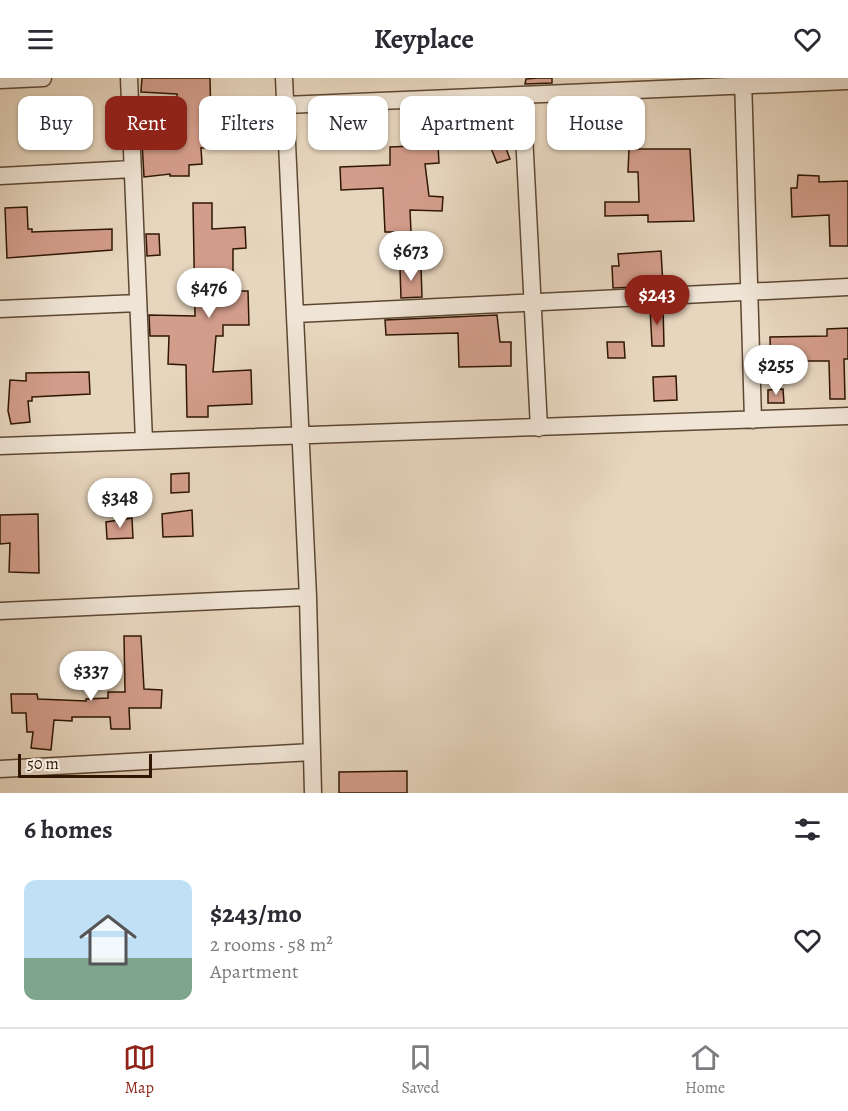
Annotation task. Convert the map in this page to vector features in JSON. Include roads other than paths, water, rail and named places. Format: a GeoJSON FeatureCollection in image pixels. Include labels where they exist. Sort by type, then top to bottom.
{"type":"FeatureCollection","features":[{"type":"Feature","properties":{"kind":"street"},"geometry":{"type":"LineString","coordinates":[[0,80],[43,78]]}},
{"type":"Feature","properties":{"kind":"street"},"geometry":{"type":"LineString","coordinates":[[129,78],[144,441]]}},
{"type":"Feature","properties":{"kind":"street"},"geometry":{"type":"LineString","coordinates":[[284,78],[285,96]]}},
{"type":"Feature","properties":{"kind":"street"},"geometry":{"type":"LineString","coordinates":[[296,105],[522,95],[743,82],[848,81]]}},
{"type":"Feature","properties":{"kind":"street"},"geometry":{"type":"LineString","coordinates":[[743,82],[753,420]]}},
{"type":"Feature","properties":{"kind":"street"},"geometry":{"type":"LineString","coordinates":[[522,95],[539,428]]}},
{"type":"Feature","properties":{"kind":"street"},"geometry":{"type":"LineString","coordinates":[[287,150],[308,597],[313,793]]}},
{"type":"Feature","properties":{"kind":"street"},"geometry":{"type":"LineString","coordinates":[[0,176],[133,169]]}},
{"type":"Feature","properties":{"kind":"street"},"geometry":{"type":"LineString","coordinates":[[296,314],[848,287]]}},
{"type":"Feature","properties":{"kind":"street"},"geometry":{"type":"LineString","coordinates":[[0,309],[138,303]]}},
{"type":"Feature","properties":{"kind":"street"},"geometry":{"type":"LineString","coordinates":[[0,446],[848,416]]}},
{"type":"Feature","properties":{"kind":"street"},"geometry":{"type":"LineString","coordinates":[[0,611],[308,597]]}},
{"type":"Feature","properties":{"kind":"street"},"geometry":{"type":"LineString","coordinates":[[0,769],[312,752]]}}]}
